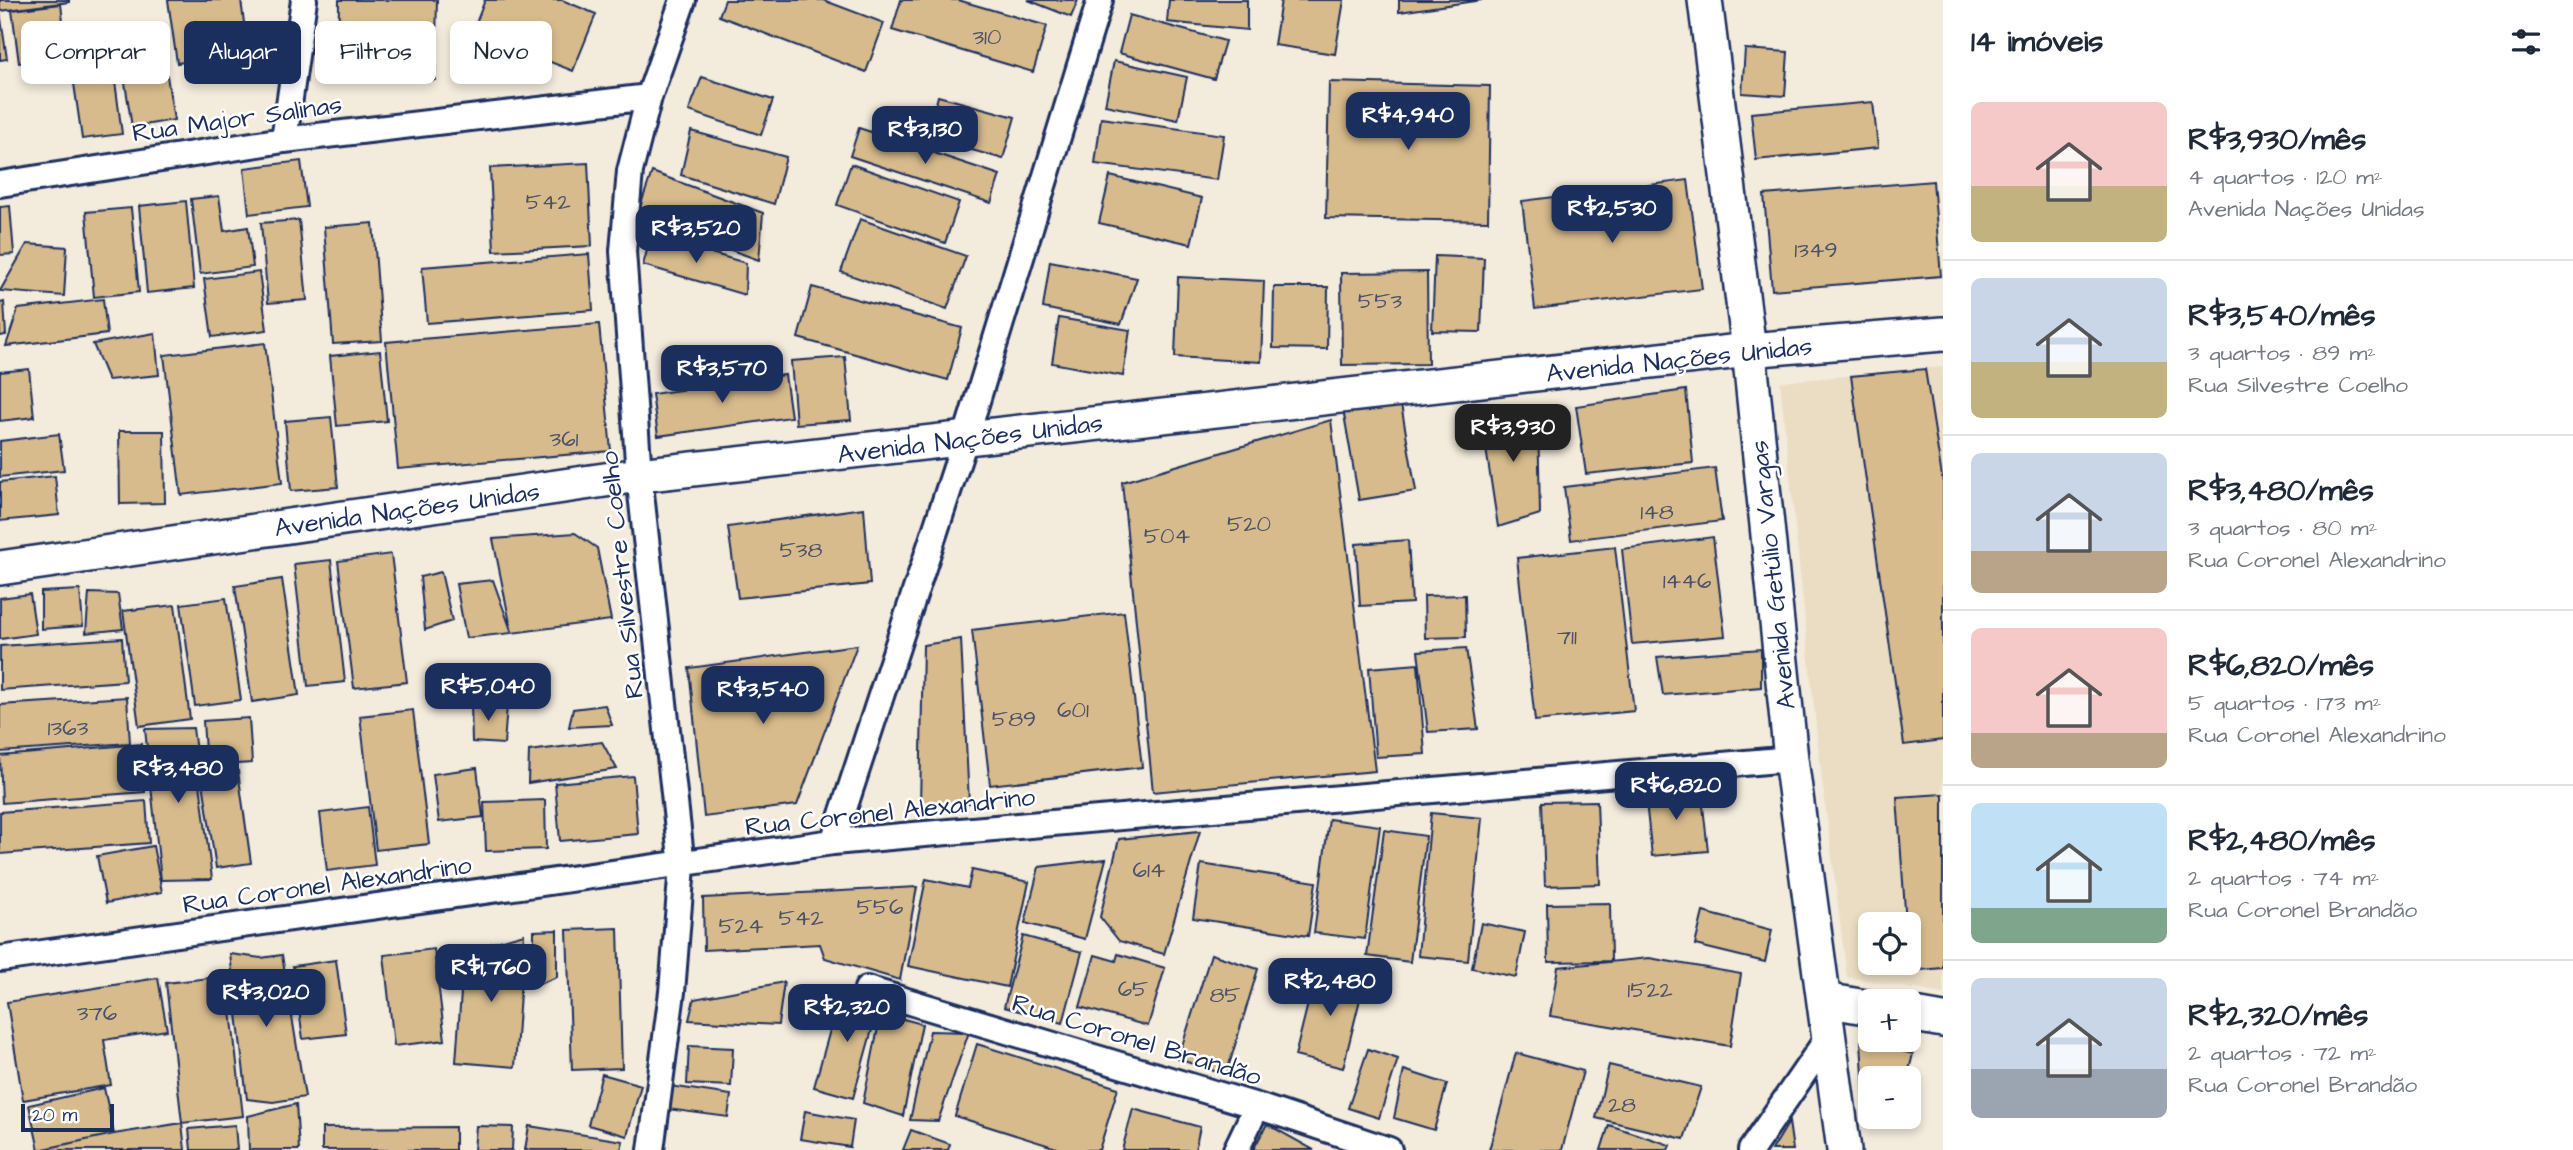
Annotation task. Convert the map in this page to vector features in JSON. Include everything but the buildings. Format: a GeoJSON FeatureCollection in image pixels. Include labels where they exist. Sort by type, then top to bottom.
{"type":"FeatureCollection","features":[{"type":"Feature","properties":{"kind":"street"},"geometry":{"type":"LineString","coordinates":[[284,140],[304,0]]}},
{"type":"Feature","properties":{"kind":"street","name":"Rua Silvestre Coelho"},"geometry":{"type":"LineString","coordinates":[[651,1150],[672,992],[682,866],[639,475],[623,251],[630,172],[649,97],[683,0]]}},
{"type":"Feature","properties":{"kind":"street"},"geometry":{"type":"LineString","coordinates":[[833,842],[965,440],[1100,0]]}},
{"type":"Feature","properties":{"kind":"street","name":"Avenida Getúlio Vargas"},"geometry":{"type":"LineString","coordinates":[[1705,0],[1749,350],[1791,759],[1844,1150]]}},
{"type":"Feature","properties":{"kind":"street","name":"Rua Major Salinas"},"geometry":{"type":"LineString","coordinates":[[0,184],[284,140],[649,97]]}},
{"type":"Feature","properties":{"kind":"street","name":"Avenida Nações Unidas"},"geometry":{"type":"LineString","coordinates":[[0,568],[639,475],[1749,350],[1943,334]]}},
{"type":"Feature","properties":{"kind":"street","name":"Rua Coronel Alexandrino"},"geometry":{"type":"LineString","coordinates":[[0,959],[682,866],[833,842],[1791,759]]}},
{"type":"Feature","properties":{"kind":"street","name":"Rua Coronel Brandão"},"geometry":{"type":"LineString","coordinates":[[867,989],[1257,1106],[1389,1150]]}},
{"type":"Feature","properties":{"kind":"street"},"geometry":{"type":"LineString","coordinates":[[1825,1000],[1858,1006]]}},
{"type":"Feature","properties":{"kind":"street"},"geometry":{"type":"LineString","coordinates":[[1921,1016],[1943,1020]]}},
{"type":"Feature","properties":{"kind":"street"},"geometry":{"type":"LineString","coordinates":[[1751,1150],[1827,1039]]}},
{"type":"Feature","properties":{"kind":"street"},"geometry":{"type":"LineString","coordinates":[[1236,1150],[1257,1106]]}},
{"type":"Feature","properties":{"kind":"shaded area"},"geometry":{"type":"Polygon","coordinates":[[[1943,367],[1943,994],[1847,977],[1819,755],[1780,382],[1943,367]]]}}]}
